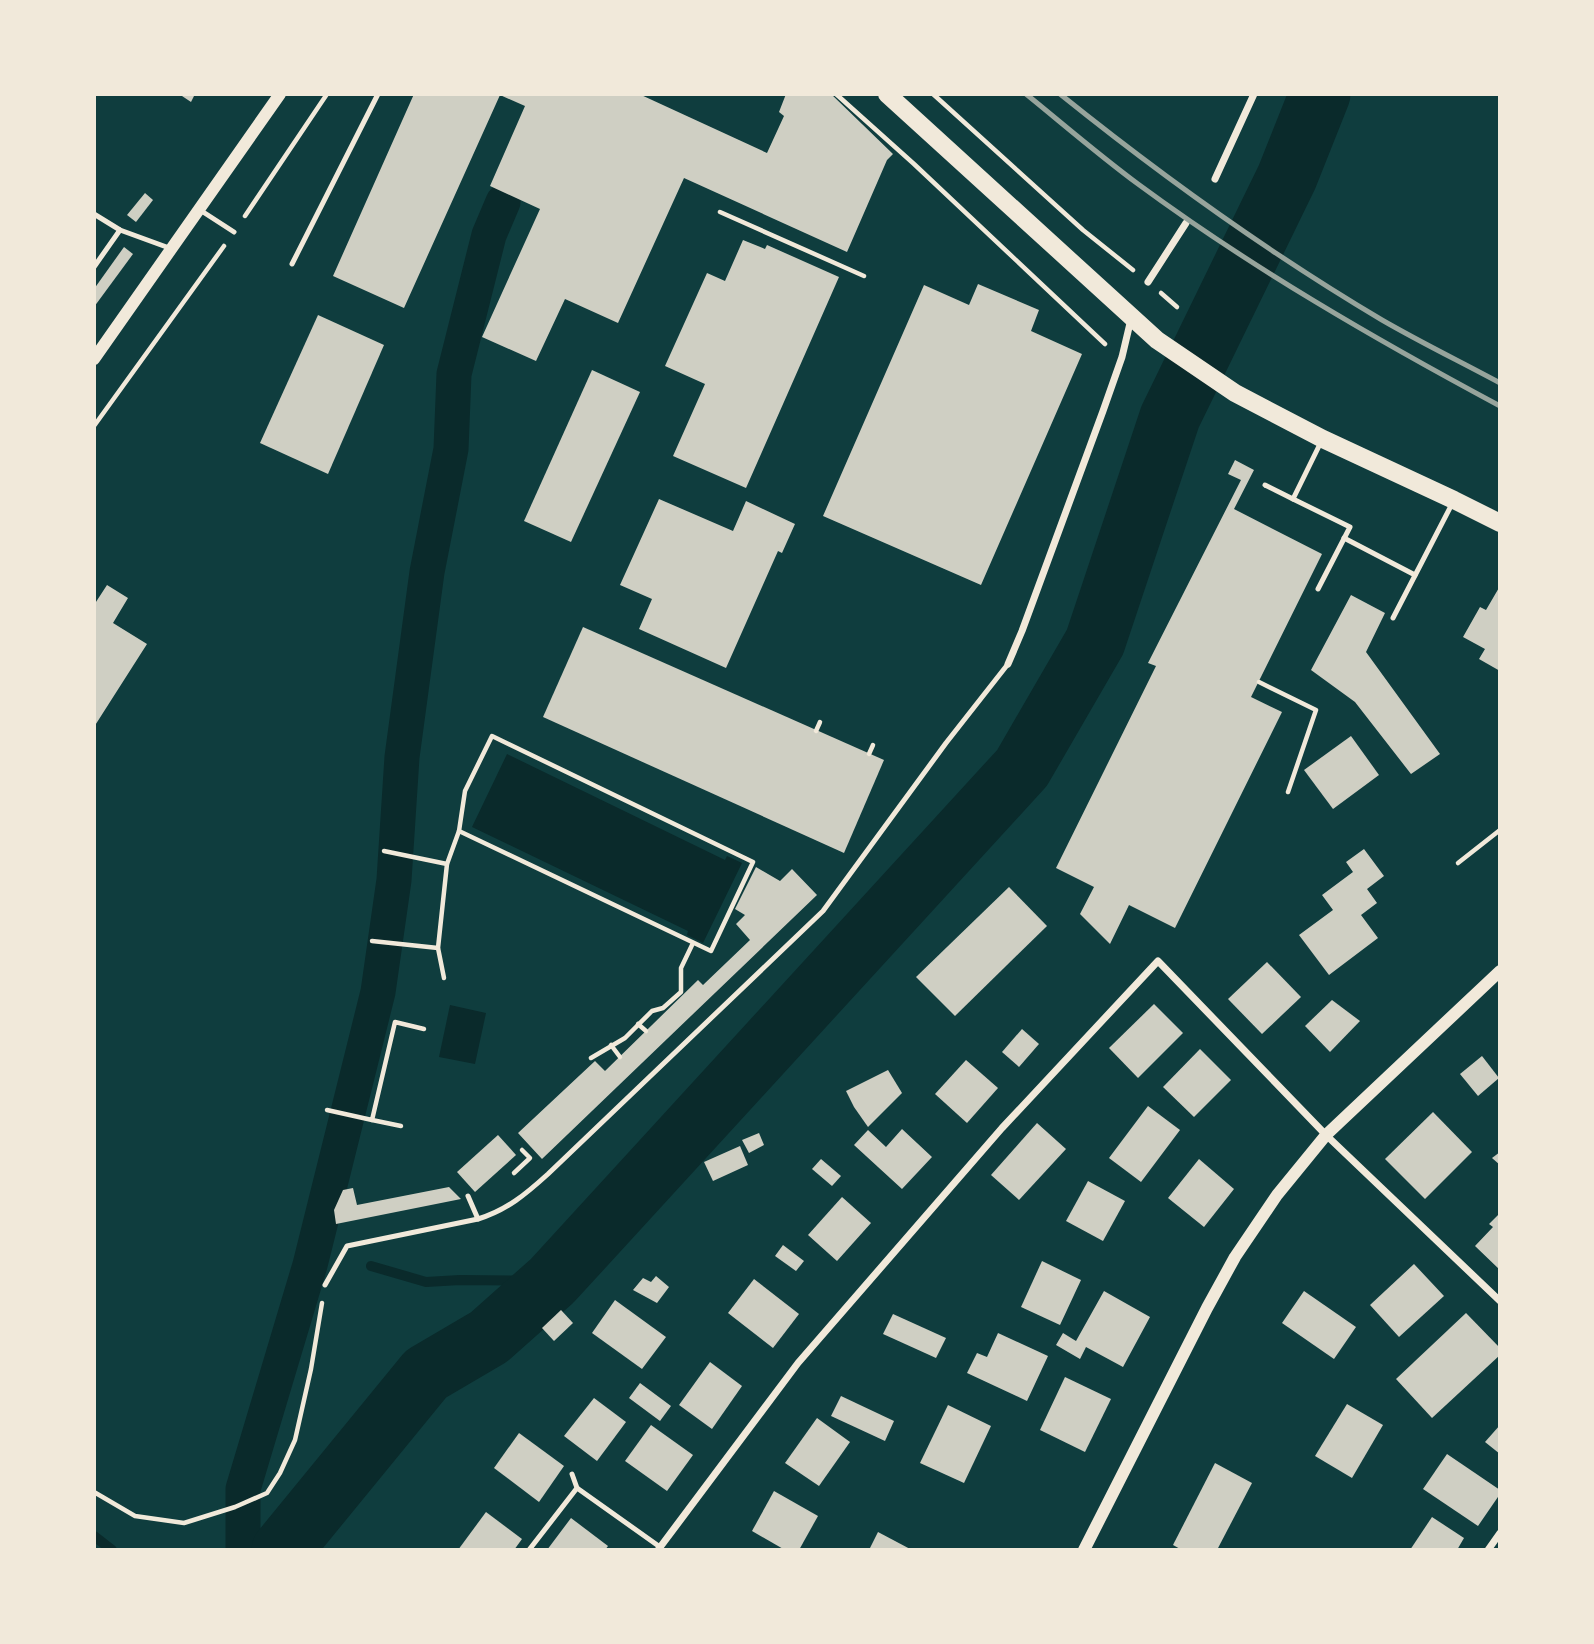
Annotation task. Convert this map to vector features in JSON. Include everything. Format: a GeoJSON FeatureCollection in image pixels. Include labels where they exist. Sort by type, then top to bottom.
{"type":"FeatureCollection","features":[{"type":"Feature","properties":{"kind":"main road"},"geometry":{"type":"LineString","coordinates":[[887,94],[1157,340],[1236,393],[1323,439],[1500,523]]}},
{"type":"Feature","properties":{"kind":"street"},"geometry":{"type":"LineString","coordinates":[[94,359],[280,94]]}},
{"type":"Feature","properties":{"kind":"street"},"geometry":{"type":"LineString","coordinates":[[1214,179],[1254,94]]}},
{"type":"Feature","properties":{"kind":"street"},"geometry":{"type":"LineString","coordinates":[[1148,282],[1186,223]]}},
{"type":"Feature","properties":{"kind":"street"},"geometry":{"type":"LineString","coordinates":[[1008,664],[1122,357],[1131,318]]}},
{"type":"Feature","properties":{"kind":"street"},"geometry":{"type":"LineString","coordinates":[[659,1548],[798,1363],[1002,1128],[1158,961],[1326,1135],[1500,1301]]}},
{"type":"Feature","properties":{"kind":"street"},"geometry":{"type":"LineString","coordinates":[[1084,1549],[1235,1257],[1277,1195],[1326,1135],[1500,971]]}},
{"type":"Feature","properties":{"kind":"street"},"geometry":{"type":"LineString","coordinates":[[1488,1549],[1500,1533]]}},
{"type":"Feature","properties":{"kind":"lane"},"geometry":{"type":"LineString","coordinates":[[292,264],[378,94]]}},
{"type":"Feature","properties":{"kind":"lane"},"geometry":{"type":"LineString","coordinates":[[200,210],[234,232]]}},
{"type":"Feature","properties":{"kind":"lane"},"geometry":{"type":"LineString","coordinates":[[94,214],[120,230],[172,249]]}},
{"type":"Feature","properties":{"kind":"lane"},"geometry":{"type":"LineString","coordinates":[[94,267],[120,230]]}},
{"type":"Feature","properties":{"kind":"lane"},"geometry":{"type":"LineString","coordinates":[[1293,499],[1323,439]]}},
{"type":"Feature","properties":{"kind":"lane"},"geometry":{"type":"LineString","coordinates":[[1265,485],[1350,527],[1318,589]]}},
{"type":"Feature","properties":{"kind":"lane"},"geometry":{"type":"LineString","coordinates":[[1393,618],[1454,500]]}},
{"type":"Feature","properties":{"kind":"lane"},"geometry":{"type":"LineString","coordinates":[[1344,538],[1415,575]]}},
{"type":"Feature","properties":{"kind":"lane"},"geometry":{"type":"LineString","coordinates":[[326,1285],[346,1245],[478,1219],[499,1212],[527,1192],[823,911],[946,743],[1008,664]]}},
{"type":"Feature","properties":{"kind":"lane"},"geometry":{"type":"LineString","coordinates":[[468,1196],[478,1219]]}},
{"type":"Feature","properties":{"kind":"lane"},"geometry":{"type":"LineString","coordinates":[[572,1474],[577,1488],[659,1548]]}},
{"type":"Feature","properties":{"kind":"lane"},"geometry":{"type":"LineString","coordinates":[[528,1549],[577,1488]]}},
{"type":"Feature","properties":{"kind":"path"},"geometry":{"type":"LineString","coordinates":[[94,426],[234,232],[327,94]]}},
{"type":"Feature","properties":{"kind":"path"},"geometry":{"type":"LineString","coordinates":[[836,94],[1108,347],[1122,357]]}},
{"type":"Feature","properties":{"kind":"path"},"geometry":{"type":"LineString","coordinates":[[933,94],[1083,230],[1148,282]]}},
{"type":"Feature","properties":{"kind":"path"},"geometry":{"type":"LineString","coordinates":[[720,212],[864,276]]}},
{"type":"Feature","properties":{"kind":"path"},"geometry":{"type":"LineString","coordinates":[[1259,682],[1316,710],[1288,792]]}},
{"type":"Feature","properties":{"kind":"path"},"geometry":{"type":"LineString","coordinates":[[816,731],[820,722]]}},
{"type":"Feature","properties":{"kind":"path"},"geometry":{"type":"LineString","coordinates":[[444,978],[438,948],[447,864],[459,831],[466,791],[492,736],[753,862],[711,951],[459,831]]}},
{"type":"Feature","properties":{"kind":"path"},"geometry":{"type":"LineString","coordinates":[[869,754],[873,745]]}},
{"type":"Feature","properties":{"kind":"path"},"geometry":{"type":"LineString","coordinates":[[1458,863],[1500,830]]}},
{"type":"Feature","properties":{"kind":"path"},"geometry":{"type":"LineString","coordinates":[[384,851],[447,864]]}},
{"type":"Feature","properties":{"kind":"path"},"geometry":{"type":"LineString","coordinates":[[372,941],[438,948]]}},
{"type":"Feature","properties":{"kind":"path"},"geometry":{"type":"LineString","coordinates":[[591,1058],[625,1038],[652,1011],[663,1008],[681,992],[681,968],[693,943]]}},
{"type":"Feature","properties":{"kind":"path"},"geometry":{"type":"LineString","coordinates":[[372,1120],[395,1022],[424,1029]]}},
{"type":"Feature","properties":{"kind":"path"},"geometry":{"type":"LineString","coordinates":[[638,1024],[646,1031]]}},
{"type":"Feature","properties":{"kind":"path"},"geometry":{"type":"LineString","coordinates":[[611,1045],[620,1057]]}},
{"type":"Feature","properties":{"kind":"path"},"geometry":{"type":"LineString","coordinates":[[327,1110],[401,1126]]}},
{"type":"Feature","properties":{"kind":"path"},"geometry":{"type":"LineString","coordinates":[[530,1158],[535,1152]]}},
{"type":"Feature","properties":{"kind":"path"},"geometry":{"type":"LineString","coordinates":[[94,1492],[135,1516],[184,1523],[235,1507],[267,1493],[280,1473],[295,1440],[326,1285]]}},
{"type":"Feature","properties":{"kind":"water"},"geometry":{"type":"Polygon","coordinates":[[[507,754],[725,860],[727,856],[742,863],[703,943],[687,935],[688,931],[472,827],[507,754]]]}},
{"type":"Feature","properties":{"kind":"water"},"geometry":{"type":"Polygon","coordinates":[[[450,1005],[486,1013],[475,1064],[439,1057],[450,1005]]]}},
{"type":"Feature","properties":{"kind":"building"},"geometry":{"type":"Polygon","coordinates":[[[179,94],[195,94],[191,102],[179,94]]]}},
{"type":"Feature","properties":{"kind":"building"},"geometry":{"type":"Polygon","coordinates":[[[414,94],[639,94],[767,153],[784,116],[779,112],[786,94],[831,94],[893,154],[887,160],[847,252],[684,178],[618,323],[565,299],[536,361],[482,337],[540,209],[490,186],[525,106],[500,95],[404,308],[333,276],[414,94]]]}},
{"type":"Feature","properties":{"kind":"building"},"geometry":{"type":"Polygon","coordinates":[[[145,193],[153,200],[136,222],[127,215],[145,193]]]}},
{"type":"Feature","properties":{"kind":"building"},"geometry":{"type":"Polygon","coordinates":[[[743,240],[765,249],[767,245],[839,277],[746,488],[673,456],[705,384],[665,366],[707,273],[725,281],[743,240]]]}},
{"type":"Feature","properties":{"kind":"building"},"geometry":{"type":"Polygon","coordinates":[[[124,247],[133,254],[94,307],[94,289],[124,247]]]}},
{"type":"Feature","properties":{"kind":"building"},"geometry":{"type":"Polygon","coordinates":[[[978,284],[1039,310],[1031,331],[1082,354],[981,585],[823,516],[924,285],[969,305],[978,284]]]}},
{"type":"Feature","properties":{"kind":"building"},"geometry":{"type":"Polygon","coordinates":[[[318,315],[384,345],[328,474],[260,443],[318,315]]]}},
{"type":"Feature","properties":{"kind":"building"},"geometry":{"type":"Polygon","coordinates":[[[592,370],[640,392],[571,542],[524,521],[592,370]]]}},
{"type":"Feature","properties":{"kind":"building"},"geometry":{"type":"Polygon","coordinates":[[[1235,460],[1254,470],[1234,509],[1322,554],[1251,697],[1282,712],[1175,928],[1129,905],[1110,944],[1080,914],[1094,887],[1056,868],[1156,666],[1148,663],[1241,480],[1228,474],[1235,460]]]}},
{"type":"Feature","properties":{"kind":"building"},"geometry":{"type":"Polygon","coordinates":[[[659,499],[733,531],[746,501],[795,524],[782,553],[778,551],[726,668],[639,629],[652,599],[620,585],[659,499]]]}},
{"type":"Feature","properties":{"kind":"building"},"geometry":{"type":"Polygon","coordinates":[[[107,585],[128,598],[113,623],[147,644],[94,727],[94,605],[107,585]]]}},
{"type":"Feature","properties":{"kind":"building"},"geometry":{"type":"Polygon","coordinates":[[[1500,586],[1500,671],[1479,659],[1485,649],[1463,637],[1480,607],[1486,610],[1500,586]]]}},
{"type":"Feature","properties":{"kind":"building"},"geometry":{"type":"Polygon","coordinates":[[[1351,595],[1385,613],[1366,652],[1440,754],[1411,774],[1355,702],[1311,670],[1351,595]]]}},
{"type":"Feature","properties":{"kind":"building"},"geometry":{"type":"Polygon","coordinates":[[[583,627],[884,760],[844,853],[543,717],[583,627]]]}},
{"type":"Feature","properties":{"kind":"building"},"geometry":{"type":"Polygon","coordinates":[[[1351,736],[1379,775],[1333,809],[1304,770],[1351,736]]]}},
{"type":"Feature","properties":{"kind":"building"},"geometry":{"type":"Polygon","coordinates":[[[1364,849],[1384,876],[1367,889],[1377,903],[1361,915],[1378,938],[1329,975],[1299,935],[1333,910],[1322,895],[1353,872],[1346,862],[1364,849]]]}},
{"type":"Feature","properties":{"kind":"building"},"geometry":{"type":"Polygon","coordinates":[[[756,867],[780,881],[792,869],[817,895],[542,1159],[518,1133],[595,1061],[605,1071],[698,980],[703,985],[750,940],[736,924],[745,915],[735,909],[756,867]]]}},
{"type":"Feature","properties":{"kind":"building"},"geometry":{"type":"Polygon","coordinates":[[[1009,887],[1047,926],[955,1016],[916,977],[1009,887]]]}},
{"type":"Feature","properties":{"kind":"building"},"geometry":{"type":"Polygon","coordinates":[[[1267,962],[1301,997],[1262,1034],[1228,999],[1267,962]]]}},
{"type":"Feature","properties":{"kind":"building"},"geometry":{"type":"Polygon","coordinates":[[[1332,1000],[1360,1021],[1330,1052],[1305,1026],[1332,1000]]]}},
{"type":"Feature","properties":{"kind":"building"},"geometry":{"type":"Polygon","coordinates":[[[1154,1004],[1183,1033],[1138,1078],[1109,1048],[1154,1004]]]}},
{"type":"Feature","properties":{"kind":"building"},"geometry":{"type":"Polygon","coordinates":[[[1022,1029],[1039,1044],[1019,1067],[1002,1052],[1022,1029]]]}},
{"type":"Feature","properties":{"kind":"building"},"geometry":{"type":"Polygon","coordinates":[[[1200,1049],[1231,1080],[1194,1117],[1163,1087],[1200,1049]]]}},
{"type":"Feature","properties":{"kind":"building"},"geometry":{"type":"Polygon","coordinates":[[[1482,1056],[1499,1078],[1478,1096],[1460,1074],[1482,1056]]]}},
{"type":"Feature","properties":{"kind":"building"},"geometry":{"type":"Polygon","coordinates":[[[966,1060],[998,1088],[967,1123],[935,1094],[966,1060]]]}},
{"type":"Feature","properties":{"kind":"building"},"geometry":{"type":"Polygon","coordinates":[[[888,1070],[902,1093],[868,1127],[846,1091],[888,1070]]]}},
{"type":"Feature","properties":{"kind":"building"},"geometry":{"type":"Polygon","coordinates":[[[1148,1106],[1180,1130],[1141,1182],[1109,1158],[1148,1106]]]}},
{"type":"Feature","properties":{"kind":"building"},"geometry":{"type":"Polygon","coordinates":[[[1433,1112],[1472,1152],[1425,1199],[1385,1159],[1433,1112]]]}},
{"type":"Feature","properties":{"kind":"building"},"geometry":{"type":"Polygon","coordinates":[[[1037,1123],[1066,1149],[1019,1200],[991,1175],[1037,1123]]]}},
{"type":"Feature","properties":{"kind":"building"},"geometry":{"type":"Polygon","coordinates":[[[902,1129],[932,1157],[902,1189],[854,1145],[868,1130],[886,1147],[902,1129]]]}},
{"type":"Feature","properties":{"kind":"building"},"geometry":{"type":"Polygon","coordinates":[[[759,1133],[764,1145],[749,1153],[742,1140],[759,1133]]]}},
{"type":"Feature","properties":{"kind":"building"},"geometry":{"type":"Polygon","coordinates":[[[498,1135],[516,1155],[475,1192],[457,1172],[498,1135]]]}},
{"type":"Feature","properties":{"kind":"building"},"geometry":{"type":"Polygon","coordinates":[[[740,1146],[748,1165],[713,1181],[704,1162],[740,1146]]]}},
{"type":"Feature","properties":{"kind":"building"},"geometry":{"type":"Polygon","coordinates":[[[1500,1152],[1500,1165],[1492,1158],[1500,1152]]]}},
{"type":"Feature","properties":{"kind":"building"},"geometry":{"type":"Polygon","coordinates":[[[821,1159],[841,1176],[832,1186],[812,1169],[821,1159]]]}},
{"type":"Feature","properties":{"kind":"building"},"geometry":{"type":"Polygon","coordinates":[[[1199,1159],[1234,1189],[1204,1227],[1168,1198],[1199,1159]]]}},
{"type":"Feature","properties":{"kind":"building"},"geometry":{"type":"Polygon","coordinates":[[[1088,1181],[1125,1201],[1103,1241],[1066,1221],[1088,1181]]]}},
{"type":"Feature","properties":{"kind":"building"},"geometry":{"type":"Polygon","coordinates":[[[449,1187],[461,1199],[336,1224],[334,1210],[343,1190],[353,1188],[357,1205],[449,1187]]]}},
{"type":"Feature","properties":{"kind":"building"},"geometry":{"type":"Polygon","coordinates":[[[842,1197],[871,1223],[837,1261],[808,1235],[842,1197]]]}},
{"type":"Feature","properties":{"kind":"building"},"geometry":{"type":"Polygon","coordinates":[[[1500,1213],[1500,1270],[1475,1246],[1493,1227],[1489,1224],[1500,1213]]]}},
{"type":"Feature","properties":{"kind":"building"},"geometry":{"type":"Polygon","coordinates":[[[783,1245],[804,1261],[796,1271],[775,1256],[783,1245]]]}},
{"type":"Feature","properties":{"kind":"building"},"geometry":{"type":"Polygon","coordinates":[[[1042,1261],[1081,1280],[1060,1325],[1021,1307],[1042,1261]]]}},
{"type":"Feature","properties":{"kind":"building"},"geometry":{"type":"Polygon","coordinates":[[[1414,1264],[1444,1296],[1399,1337],[1370,1305],[1414,1264]]]}},
{"type":"Feature","properties":{"kind":"building"},"geometry":{"type":"Polygon","coordinates":[[[656,1276],[669,1287],[657,1303],[633,1290],[643,1278],[651,1282],[656,1276]]]}},
{"type":"Feature","properties":{"kind":"building"},"geometry":{"type":"Polygon","coordinates":[[[754,1279],[799,1314],[773,1348],[728,1313],[754,1279]]]}},
{"type":"Feature","properties":{"kind":"building"},"geometry":{"type":"Polygon","coordinates":[[[1104,1291],[1150,1317],[1123,1367],[1086,1347],[1080,1359],[1056,1345],[1063,1333],[1076,1341],[1104,1291]]]}},
{"type":"Feature","properties":{"kind":"building"},"geometry":{"type":"Polygon","coordinates":[[[1304,1291],[1356,1327],[1334,1359],[1282,1323],[1304,1291]]]}},
{"type":"Feature","properties":{"kind":"building"},"geometry":{"type":"Polygon","coordinates":[[[615,1300],[666,1337],[642,1369],[592,1333],[615,1300]]]}},
{"type":"Feature","properties":{"kind":"building"},"geometry":{"type":"Polygon","coordinates":[[[561,1310],[573,1323],[554,1341],[542,1328],[561,1310]]]}},
{"type":"Feature","properties":{"kind":"building"},"geometry":{"type":"Polygon","coordinates":[[[1466,1313],[1500,1348],[1500,1355],[1432,1418],[1396,1379],[1466,1313]]]}},
{"type":"Feature","properties":{"kind":"building"},"geometry":{"type":"Polygon","coordinates":[[[893,1314],[946,1338],[936,1358],[883,1334],[893,1314]]]}},
{"type":"Feature","properties":{"kind":"building"},"geometry":{"type":"Polygon","coordinates":[[[998,1333],[1048,1356],[1027,1401],[967,1373],[977,1353],[987,1357],[998,1333]]]}},
{"type":"Feature","properties":{"kind":"building"},"geometry":{"type":"Polygon","coordinates":[[[710,1362],[742,1386],[712,1429],[679,1405],[710,1362]]]}},
{"type":"Feature","properties":{"kind":"building"},"geometry":{"type":"Polygon","coordinates":[[[1065,1377],[1111,1399],[1085,1452],[1040,1430],[1065,1377]]]}},
{"type":"Feature","properties":{"kind":"building"},"geometry":{"type":"Polygon","coordinates":[[[640,1383],[671,1406],[660,1421],[629,1398],[640,1383]]]}},
{"type":"Feature","properties":{"kind":"building"},"geometry":{"type":"Polygon","coordinates":[[[841,1396],[894,1421],[885,1441],[831,1416],[841,1396]]]}},
{"type":"Feature","properties":{"kind":"building"},"geometry":{"type":"Polygon","coordinates":[[[594,1398],[626,1422],[597,1461],[564,1436],[594,1398]]]}},
{"type":"Feature","properties":{"kind":"building"},"geometry":{"type":"Polygon","coordinates":[[[1347,1404],[1383,1425],[1352,1478],[1315,1456],[1347,1404]]]}},
{"type":"Feature","properties":{"kind":"building"},"geometry":{"type":"Polygon","coordinates":[[[948,1405],[991,1426],[964,1483],[920,1463],[948,1405]]]}},
{"type":"Feature","properties":{"kind":"building"},"geometry":{"type":"Polygon","coordinates":[[[817,1418],[850,1442],[819,1486],[785,1463],[817,1418]]]}},
{"type":"Feature","properties":{"kind":"building"},"geometry":{"type":"Polygon","coordinates":[[[651,1425],[693,1455],[667,1491],[625,1461],[651,1425]]]}},
{"type":"Feature","properties":{"kind":"building"},"geometry":{"type":"Polygon","coordinates":[[[1500,1425],[1500,1454],[1485,1442],[1500,1425]]]}},
{"type":"Feature","properties":{"kind":"building"},"geometry":{"type":"Polygon","coordinates":[[[519,1433],[564,1466],[539,1502],[494,1468],[519,1433]]]}},
{"type":"Feature","properties":{"kind":"building"},"geometry":{"type":"Polygon","coordinates":[[[1447,1454],[1500,1490],[1478,1526],[1423,1489],[1447,1454]]]}},
{"type":"Feature","properties":{"kind":"building"},"geometry":{"type":"Polygon","coordinates":[[[1215,1463],[1252,1483],[1217,1550],[1182,1550],[1173,1545],[1215,1463]]]}},
{"type":"Feature","properties":{"kind":"building"},"geometry":{"type":"Polygon","coordinates":[[[774,1491],[818,1516],[799,1550],[785,1550],[752,1531],[774,1491]]]}},
{"type":"Feature","properties":{"kind":"building"},"geometry":{"type":"Polygon","coordinates":[[[486,1512],[522,1539],[514,1550],[458,1550],[486,1512]]]}},
{"type":"Feature","properties":{"kind":"building"},"geometry":{"type":"Polygon","coordinates":[[[1432,1517],[1464,1538],[1457,1550],[1410,1550],[1432,1517]]]}},
{"type":"Feature","properties":{"kind":"building"},"geometry":{"type":"Polygon","coordinates":[[[571,1518],[608,1546],[605,1550],[547,1550],[571,1518]]]}},
{"type":"Feature","properties":{"kind":"building"},"geometry":{"type":"Polygon","coordinates":[[[878,1532],[912,1550],[869,1550],[878,1532]]]}},
{"type":"Feature","properties":{"kind":"waterway"},"geometry":{"type":"LineString","coordinates":[[282,1550],[426,1374],[489,1337],[552,1281],[1022,768],[1095,642],[1170,417],[1287,177],[1320,94]]}},
{"type":"Feature","properties":{"kind":"waterway"},"geometry":{"type":"LineString","coordinates":[[243,1550],[243,1489],[310,1265],[378,992],[394,880],[402,757],[427,572],[451,449],[454,374],[489,235],[503,202]]}},
{"type":"Feature","properties":{"kind":"waterway"},"geometry":{"type":"LineString","coordinates":[[371,1266],[426,1282],[552,1281]]}},
{"type":"Feature","properties":{"kind":"waterway"},"geometry":{"type":"LineString","coordinates":[[94,1536],[112,1550]]}},
{"type":"Feature","properties":{"kind":"railway"},"geometry":{"type":"LineString","coordinates":[[1026,94],[1124,173],[1225,245],[1407,355],[1500,406]]}},
{"type":"Feature","properties":{"kind":"railway"},"geometry":{"type":"LineString","coordinates":[[1060,94],[1177,184],[1298,268],[1382,320],[1500,383]]}}]}
